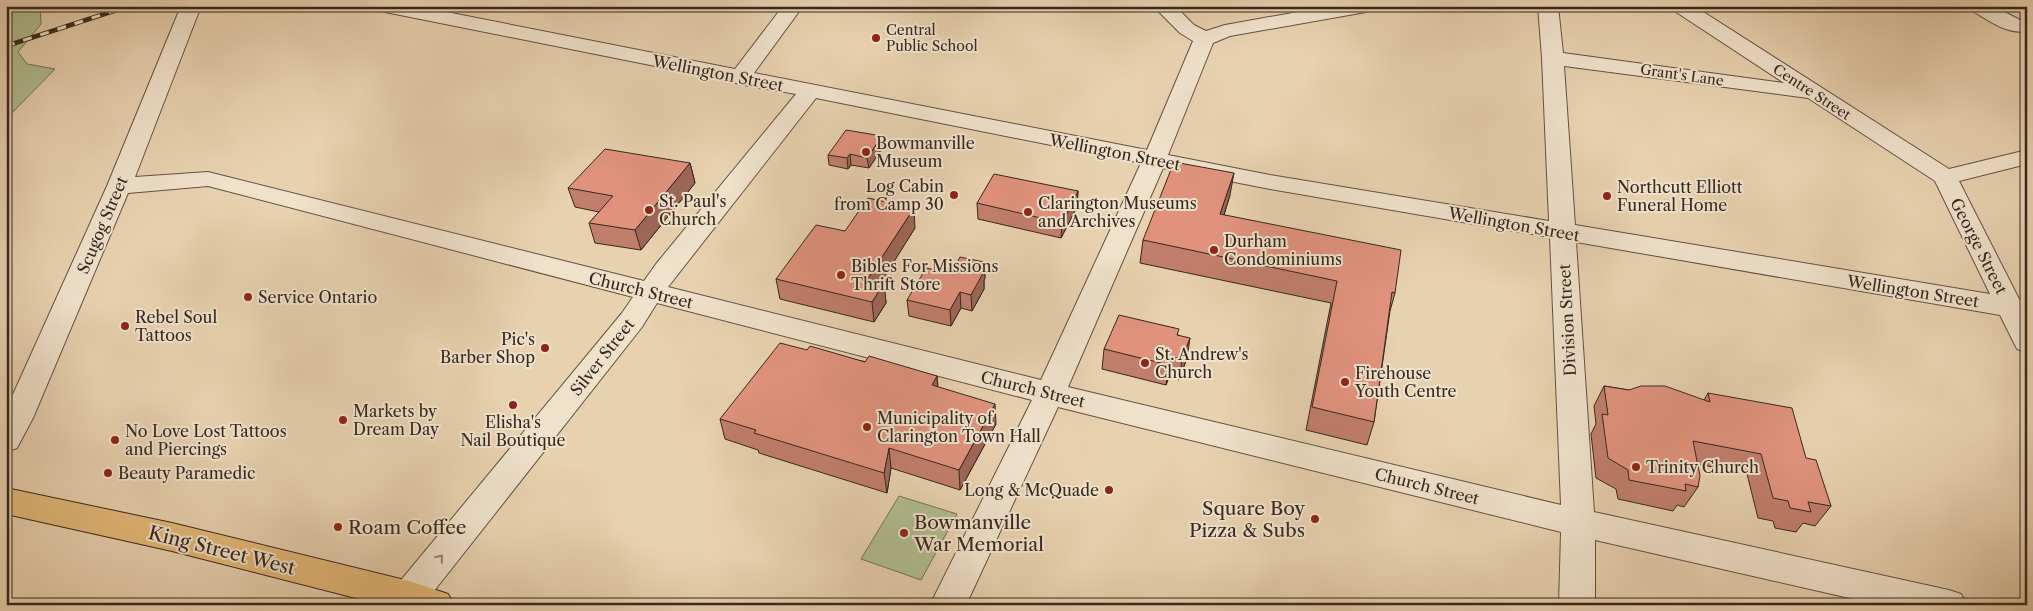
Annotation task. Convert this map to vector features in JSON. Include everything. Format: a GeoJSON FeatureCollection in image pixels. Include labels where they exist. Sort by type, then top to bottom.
{"type":"FeatureCollection","features":[{"type":"Feature","properties":{"kind":"main road","name":"King Street West"},"geometry":{"type":"LineString","coordinates":[[6,501],[172,537],[423,600]]}},
{"type":"Feature","properties":{"kind":"street","name":"Scugog Street"},"geometry":{"type":"LineString","coordinates":[[6,440],[18,418],[119,186],[191,6]]}},
{"type":"Feature","properties":{"kind":"street","name":"Wellington Street"},"geometry":{"type":"LineString","coordinates":[[384,6],[809,92],[1270,182],[2018,308]]}},
{"type":"Feature","properties":{"kind":"street"},"geometry":{"type":"LineString","coordinates":[[739,78],[793,6]]}},
{"type":"Feature","properties":{"kind":"street"},"geometry":{"type":"LineString","coordinates":[[1163,6],[1187,29],[1204,39]]}},
{"type":"Feature","properties":{"kind":"street"},"geometry":{"type":"LineString","coordinates":[[948,605],[1051,394],[1155,160],[1204,39],[1225,31],[1366,6]]}},
{"type":"Feature","properties":{"kind":"street","name":"Division Street"},"geometry":{"type":"LineString","coordinates":[[1548,6],[1553,58],[1578,523],[1577,605]]}},
{"type":"Feature","properties":{"kind":"street","name":"Centre Street"},"geometry":{"type":"LineString","coordinates":[[1680,6],[1945,177]]}},
{"type":"Feature","properties":{"kind":"street"},"geometry":{"type":"LineString","coordinates":[[1980,8],[2017,27],[2027,25]]}},
{"type":"Feature","properties":{"kind":"street","name":"Grant's Lane"},"geometry":{"type":"LineString","coordinates":[[1553,58],[1812,92]]}},
{"type":"Feature","properties":{"kind":"street","name":"Silver Street"},"geometry":{"type":"LineString","coordinates":[[423,600],[632,320],[649,292],[809,92]]}},
{"type":"Feature","properties":{"kind":"street"},"geometry":{"type":"LineString","coordinates":[[1945,177],[2027,157]]}},
{"type":"Feature","properties":{"kind":"street","name":"George Street"},"geometry":{"type":"LineString","coordinates":[[1945,177],[2018,308],[2027,342]]}},
{"type":"Feature","properties":{"kind":"street","name":"Church Street"},"geometry":{"type":"LineString","coordinates":[[119,186],[208,179],[1051,394],[1578,523],[1949,605]]}},
{"type":"Feature","properties":{"kind":"green space"},"geometry":{"type":"Polygon","coordinates":[[[6,6],[40,6],[41,24],[18,52],[27,64],[55,69],[6,119],[6,6]]]}},
{"type":"Feature","properties":{"kind":"green space"},"geometry":{"type":"Polygon","coordinates":[[[899,496],[957,514],[921,580],[861,559],[899,496]]]}},
{"type":"Feature","properties":{"kind":"building"},"geometry":{"type":"Polygon","coordinates":[[[846,130],[882,136],[867,158],[850,154],[847,158],[828,155],[846,130]]]}},
{"type":"Feature","properties":{"kind":"building"},"geometry":{"type":"Polygon","coordinates":[[[605,149],[690,163],[635,230],[589,223],[613,196],[568,188],[605,149]]]}},
{"type":"Feature","properties":{"kind":"building"},"geometry":{"type":"Polygon","coordinates":[[[1174,162],[1234,173],[1220,214],[1401,250],[1395,293],[1392,292],[1374,422],[1312,407],[1337,281],[1143,240],[1174,162]]]}},
{"type":"Feature","properties":{"kind":"building"},"geometry":{"type":"Polygon","coordinates":[[[994,174],[1078,191],[1062,223],[977,203],[994,174]]]}},
{"type":"Feature","properties":{"kind":"building","name":"Bibles For Missions Thrift Store"},"geometry":{"type":"Polygon","coordinates":[[[868,198],[914,208],[867,280],[884,283],[872,302],[776,279],[816,225],[845,231],[868,198]]]}},
{"type":"Feature","properties":{"kind":"building"},"geometry":{"type":"Polygon","coordinates":[[[960,257],[984,262],[978,272],[983,273],[971,295],[960,292],[950,310],[907,300],[926,268],[940,271],[942,267],[951,269],[955,267],[960,257]]]}},
{"type":"Feature","properties":{"kind":"building"},"geometry":{"type":"Polygon","coordinates":[[[1119,315],[1179,329],[1177,335],[1190,338],[1182,359],[1172,357],[1169,365],[1104,349],[1119,315]]]}},
{"type":"Feature","properties":{"kind":"building","name":"Municipality of Clarington Town Hall"},"geometry":{"type":"Polygon","coordinates":[[[780,343],[807,350],[810,346],[865,362],[869,356],[937,376],[932,385],[995,404],[959,470],[889,448],[884,473],[754,433],[756,430],[720,419],[780,343]]]}},
{"type":"Feature","properties":{"kind":"building","name":"Trinity Church"},"geometry":{"type":"Polygon","coordinates":[[[1604,386],[1629,390],[1641,386],[1665,386],[1710,402],[1708,393],[1792,408],[1806,458],[1816,460],[1831,506],[1808,502],[1811,512],[1790,508],[1788,501],[1773,498],[1761,454],[1693,441],[1700,476],[1698,487],[1685,484],[1686,491],[1629,480],[1628,470],[1608,458],[1602,414],[1608,415],[1604,386]]]}},
{"type":"Feature","properties":{"kind":"railway"},"geometry":{"type":"LineString","coordinates":[[6,46],[129,6]]}},
{"type":"Feature","properties":{"kind":"place","name":"Central Public School"},"geometry":{"type":"Point","coordinates":[876,38]}},
{"type":"Feature","properties":{"kind":"place","name":"Bowmanville Museum"},"geometry":{"type":"Point","coordinates":[866,152]}},
{"type":"Feature","properties":{"kind":"place","name":"Log Cabin from Camp 30"},"geometry":{"type":"Point","coordinates":[954,195]}},
{"type":"Feature","properties":{"kind":"place","name":"Northcutt Elliott Funeral Home"},"geometry":{"type":"Point","coordinates":[1607,196]}},
{"type":"Feature","properties":{"kind":"place","name":"St. Paul's Church"},"geometry":{"type":"Point","coordinates":[649,210]}},
{"type":"Feature","properties":{"kind":"place","name":"Clarington Museums and Archives"},"geometry":{"type":"Point","coordinates":[1028,212]}},
{"type":"Feature","properties":{"kind":"place","name":"Durham Condominiums"},"geometry":{"type":"Point","coordinates":[1214,250]}},
{"type":"Feature","properties":{"kind":"place","name":"Bibles For Missions Thrift Store"},"geometry":{"type":"Point","coordinates":[841,275]}},
{"type":"Feature","properties":{"kind":"place","name":"Service Ontario"},"geometry":{"type":"Point","coordinates":[248,297]}},
{"type":"Feature","properties":{"kind":"place","name":"Rebel Soul Tattoos"},"geometry":{"type":"Point","coordinates":[125,326]}},
{"type":"Feature","properties":{"kind":"place","name":"Pic's Barber Shop"},"geometry":{"type":"Point","coordinates":[545,348]}},
{"type":"Feature","properties":{"kind":"place","name":"St. Andrew's Church"},"geometry":{"type":"Point","coordinates":[1145,363]}},
{"type":"Feature","properties":{"kind":"place","name":"Firehouse Youth Centre"},"geometry":{"type":"Point","coordinates":[1345,382]}},
{"type":"Feature","properties":{"kind":"place","name":"Elisha's Nail Boutique"},"geometry":{"type":"Point","coordinates":[513,405]}},
{"type":"Feature","properties":{"kind":"place","name":"Markets by Dream Day"},"geometry":{"type":"Point","coordinates":[343,420]}},
{"type":"Feature","properties":{"kind":"place","name":"Municipality of Clarington Town Hall"},"geometry":{"type":"Point","coordinates":[867,427]}},
{"type":"Feature","properties":{"kind":"place","name":"No Love Lost Tattoos and Piercings"},"geometry":{"type":"Point","coordinates":[115,440]}},
{"type":"Feature","properties":{"kind":"place","name":"Trinity Church"},"geometry":{"type":"Point","coordinates":[1636,467]}},
{"type":"Feature","properties":{"kind":"place","name":"Beauty Paramedic"},"geometry":{"type":"Point","coordinates":[108,473]}},
{"type":"Feature","properties":{"kind":"place","name":"Long & McQuade"},"geometry":{"type":"Point","coordinates":[1109,490]}},
{"type":"Feature","properties":{"kind":"place","name":"Square Boy Pizza & Subs"},"geometry":{"type":"Point","coordinates":[1315,519]}},
{"type":"Feature","properties":{"kind":"place","name":"Roam Coffee"},"geometry":{"type":"Point","coordinates":[338,527]}},
{"type":"Feature","properties":{"kind":"place","name":"Bowmanville War Memorial"},"geometry":{"type":"Point","coordinates":[904,533]}}]}
